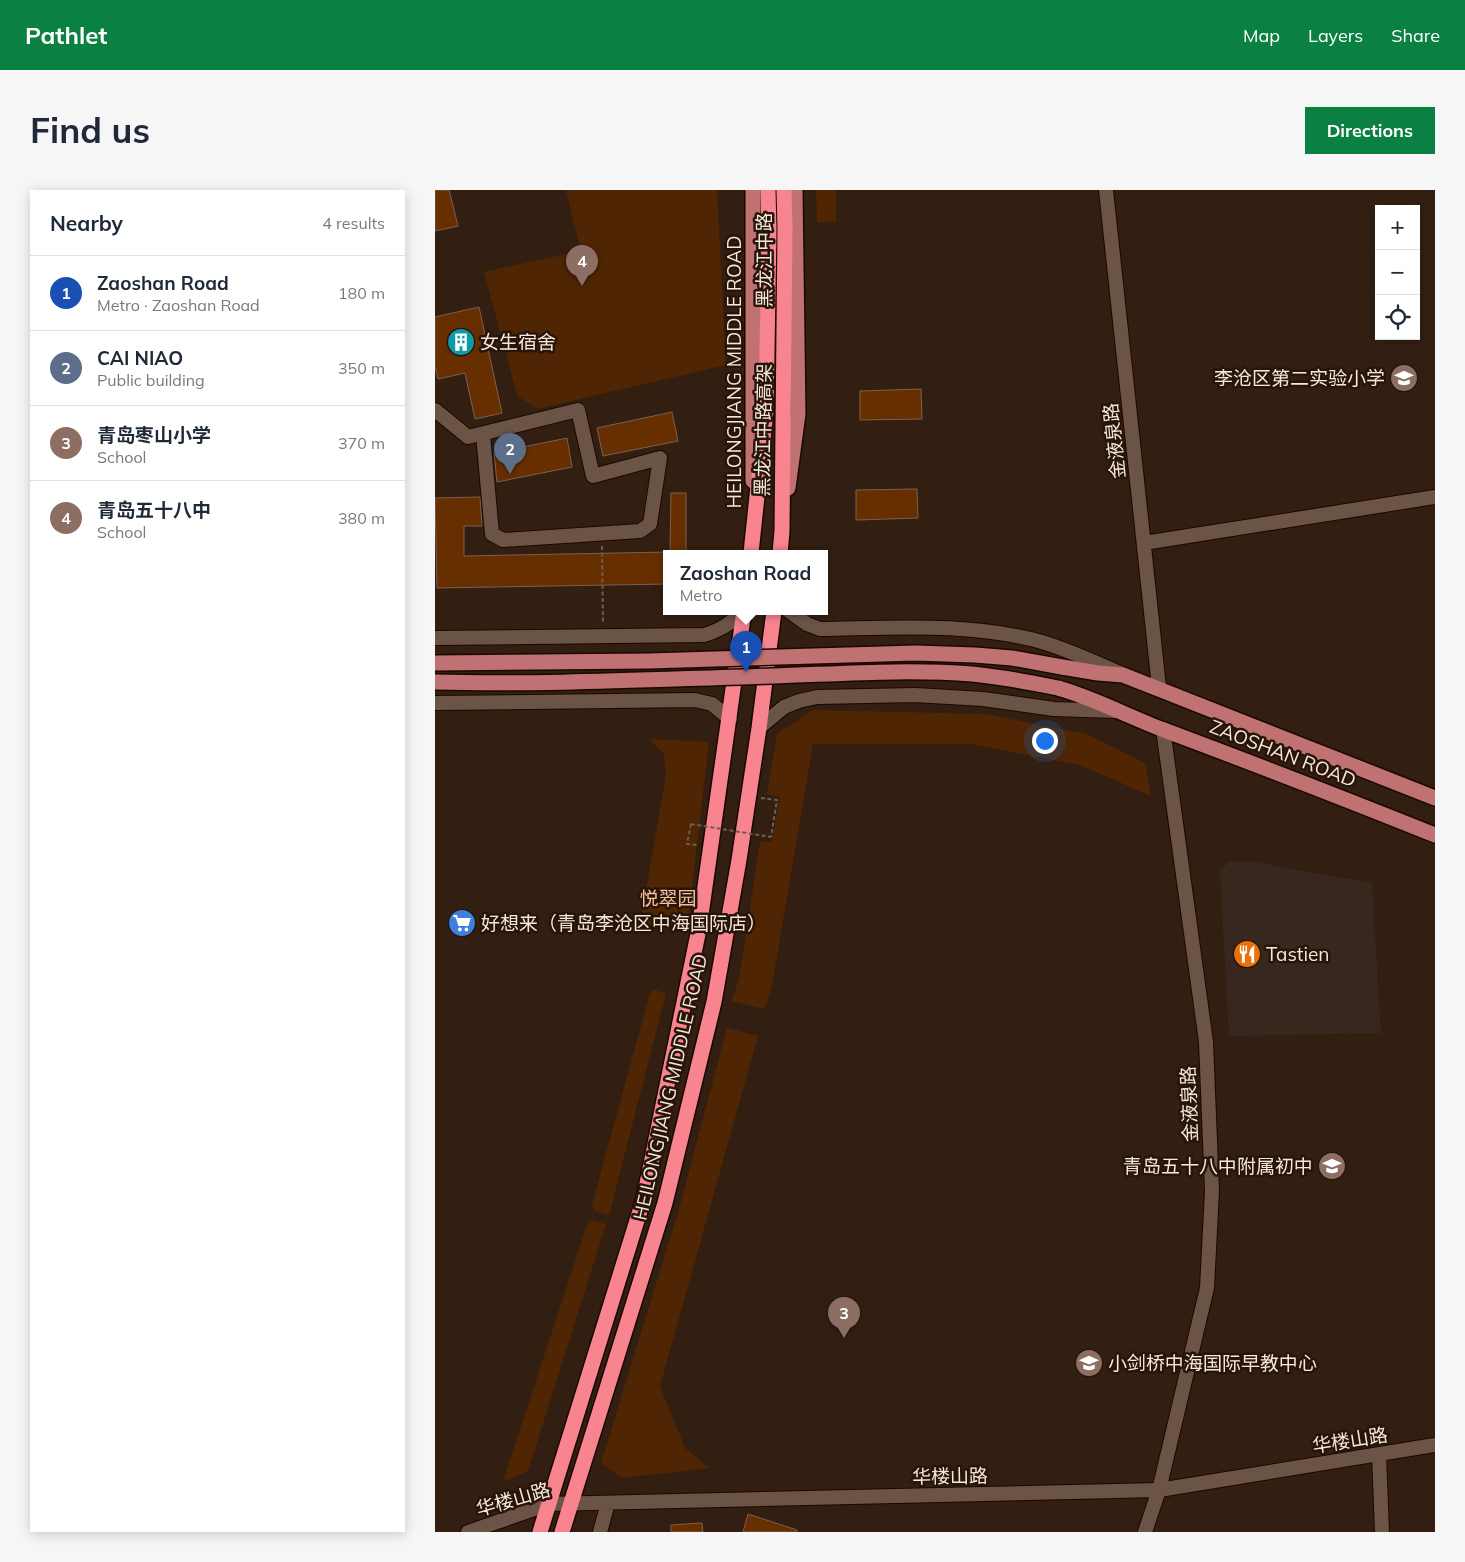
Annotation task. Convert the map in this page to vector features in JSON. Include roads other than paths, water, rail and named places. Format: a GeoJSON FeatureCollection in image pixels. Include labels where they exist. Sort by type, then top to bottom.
{"type":"FeatureCollection","features":[{"type":"Feature","properties":{"kind":"highway","name":"黑龙江中路"},"geometry":{"type":"LineString","coordinates":[[768,190],[768,330]]}},
{"type":"Feature","properties":{"kind":"highway","name":"黑龙江中路"},"geometry":{"type":"LineString","coordinates":[[783,190],[784,330]]}},
{"type":"Feature","properties":{"kind":"highway","name":"黑龙江中路高架"},"geometry":{"type":"LineString","coordinates":[[754,528],[766,411],[768,330]]}},
{"type":"Feature","properties":{"kind":"highway","name":"黑龙江中路高架"},"geometry":{"type":"LineString","coordinates":[[782,531],[784,330]]}},
{"type":"Feature","properties":{"kind":"highway","name":"HEILONGJIANG MIDDLE ROAD"},"geometry":{"type":"LineString","coordinates":[[751,550],[754,528]]}},
{"type":"Feature","properties":{"kind":"highway"},"geometry":{"type":"LineString","coordinates":[[780,550],[782,531]]}},
{"type":"Feature","properties":{"kind":"highway","name":"HEILONGJIANG MIDDLE ROAD"},"geometry":{"type":"LineString","coordinates":[[540,1532],[644,1198],[699,930],[743,615]]}},
{"type":"Feature","properties":{"kind":"highway","name":"HEILONGJIANG MIDDLE ROAD"},"geometry":{"type":"LineString","coordinates":[[562,1532],[665,1204],[714,1002],[749,796],[773,615]]}},
{"type":"Feature","properties":{"kind":"main road","name":"HEILONGJIANG MIDDLE ROAD"},"geometry":{"type":"LineString","coordinates":[[753,190],[754,528]]}},
{"type":"Feature","properties":{"kind":"main road"},"geometry":{"type":"LineString","coordinates":[[782,531],[797,414],[795,190]]}},
{"type":"Feature","properties":{"kind":"main road","name":"ZAOSHAN ROAD"},"geometry":{"type":"LineString","coordinates":[[435,663],[649,661],[916,653],[1012,658],[1098,673],[1123,675],[1435,798]]}},
{"type":"Feature","properties":{"kind":"main road","name":"ZAOSHAN ROAD"},"geometry":{"type":"LineString","coordinates":[[435,682],[642,680],[914,672],[971,674],[1010,678],[1078,694],[1115,711],[1251,761],[1435,835]]}},
{"type":"Feature","properties":{"kind":"street","name":"金液泉路"},"geometry":{"type":"LineString","coordinates":[[1106,190],[1159,688]]}},
{"type":"Feature","properties":{"kind":"street"},"geometry":{"type":"LineString","coordinates":[[435,410],[468,437],[578,410],[593,476],[660,458],[650,524],[640,531],[503,540],[492,534],[483,434]]}},
{"type":"Feature","properties":{"kind":"street"},"geometry":{"type":"LineString","coordinates":[[1144,543],[1435,496]]}},
{"type":"Feature","properties":{"kind":"street"},"geometry":{"type":"LineString","coordinates":[[435,638],[704,635],[718,631],[740,615]]}},
{"type":"Feature","properties":{"kind":"street","name":"ZAOSHAN ROAD"},"geometry":{"type":"LineString","coordinates":[[795,615],[807,624],[820,628],[935,627],[1005,634],[1041,641],[1069,650],[1123,675]]}},
{"type":"Feature","properties":{"kind":"street","name":"ZAOSHAN ROAD"},"geometry":{"type":"LineString","coordinates":[[759,728],[785,707],[799,701],[817,697],[915,695],[983,699],[1054,708],[1115,711]]}},
{"type":"Feature","properties":{"kind":"street"},"geometry":{"type":"LineString","coordinates":[[435,703],[695,700],[712,704],[730,719]]}},
{"type":"Feature","properties":{"kind":"street","name":"金液泉路"},"geometry":{"type":"LineString","coordinates":[[1145,1532],[1159,1490],[1207,1288],[1212,1191],[1205,1042],[1163,729]]}},
{"type":"Feature","properties":{"kind":"street","name":"华楼山路"},"geometry":{"type":"LineString","coordinates":[[468,1532],[549,1504],[1159,1490],[1435,1446]]}},
{"type":"Feature","properties":{"kind":"street"},"geometry":{"type":"LineString","coordinates":[[1379,1454],[1382,1532]]}},
{"type":"Feature","properties":{"kind":"street"},"geometry":{"type":"LineString","coordinates":[[600,1532],[608,1503]]}},
{"type":"Feature","properties":{"kind":"place","name":"青岛五十八中"},"geometry":{"type":"Point","coordinates":[582,286]}},
{"type":"Feature","properties":{"kind":"place","name":"女生宿舍"},"geometry":{"type":"Point","coordinates":[461,342]}},
{"type":"Feature","properties":{"kind":"place","name":"李沧区第二实验小学"},"geometry":{"type":"Point","coordinates":[1404,378]}},
{"type":"Feature","properties":{"kind":"place","name":"CAI NIAO"},"geometry":{"type":"Point","coordinates":[510,474]}},
{"type":"Feature","properties":{"kind":"place","name":"Zaoshan Road"},"geometry":{"type":"Point","coordinates":[746,672]}},
{"type":"Feature","properties":{"kind":"place","name":"好想来（青岛李沧区中海国际店）"},"geometry":{"type":"Point","coordinates":[462,923]}},
{"type":"Feature","properties":{"kind":"place","name":"Tastien"},"geometry":{"type":"Point","coordinates":[1247,954]}},
{"type":"Feature","properties":{"kind":"place","name":"青岛五十八中附属初中"},"geometry":{"type":"Point","coordinates":[1332,1166]}},
{"type":"Feature","properties":{"kind":"place","name":"青岛枣山小学"},"geometry":{"type":"Point","coordinates":[844,1338]}},
{"type":"Feature","properties":{"kind":"place","name":"小剑桥中海国际早教中心"},"geometry":{"type":"Point","coordinates":[1089,1363]}},
{"type":"Feature","properties":{"kind":"park label","name":"悦翠园"},"geometry":{"type":"Point","coordinates":[668,898]}}]}
